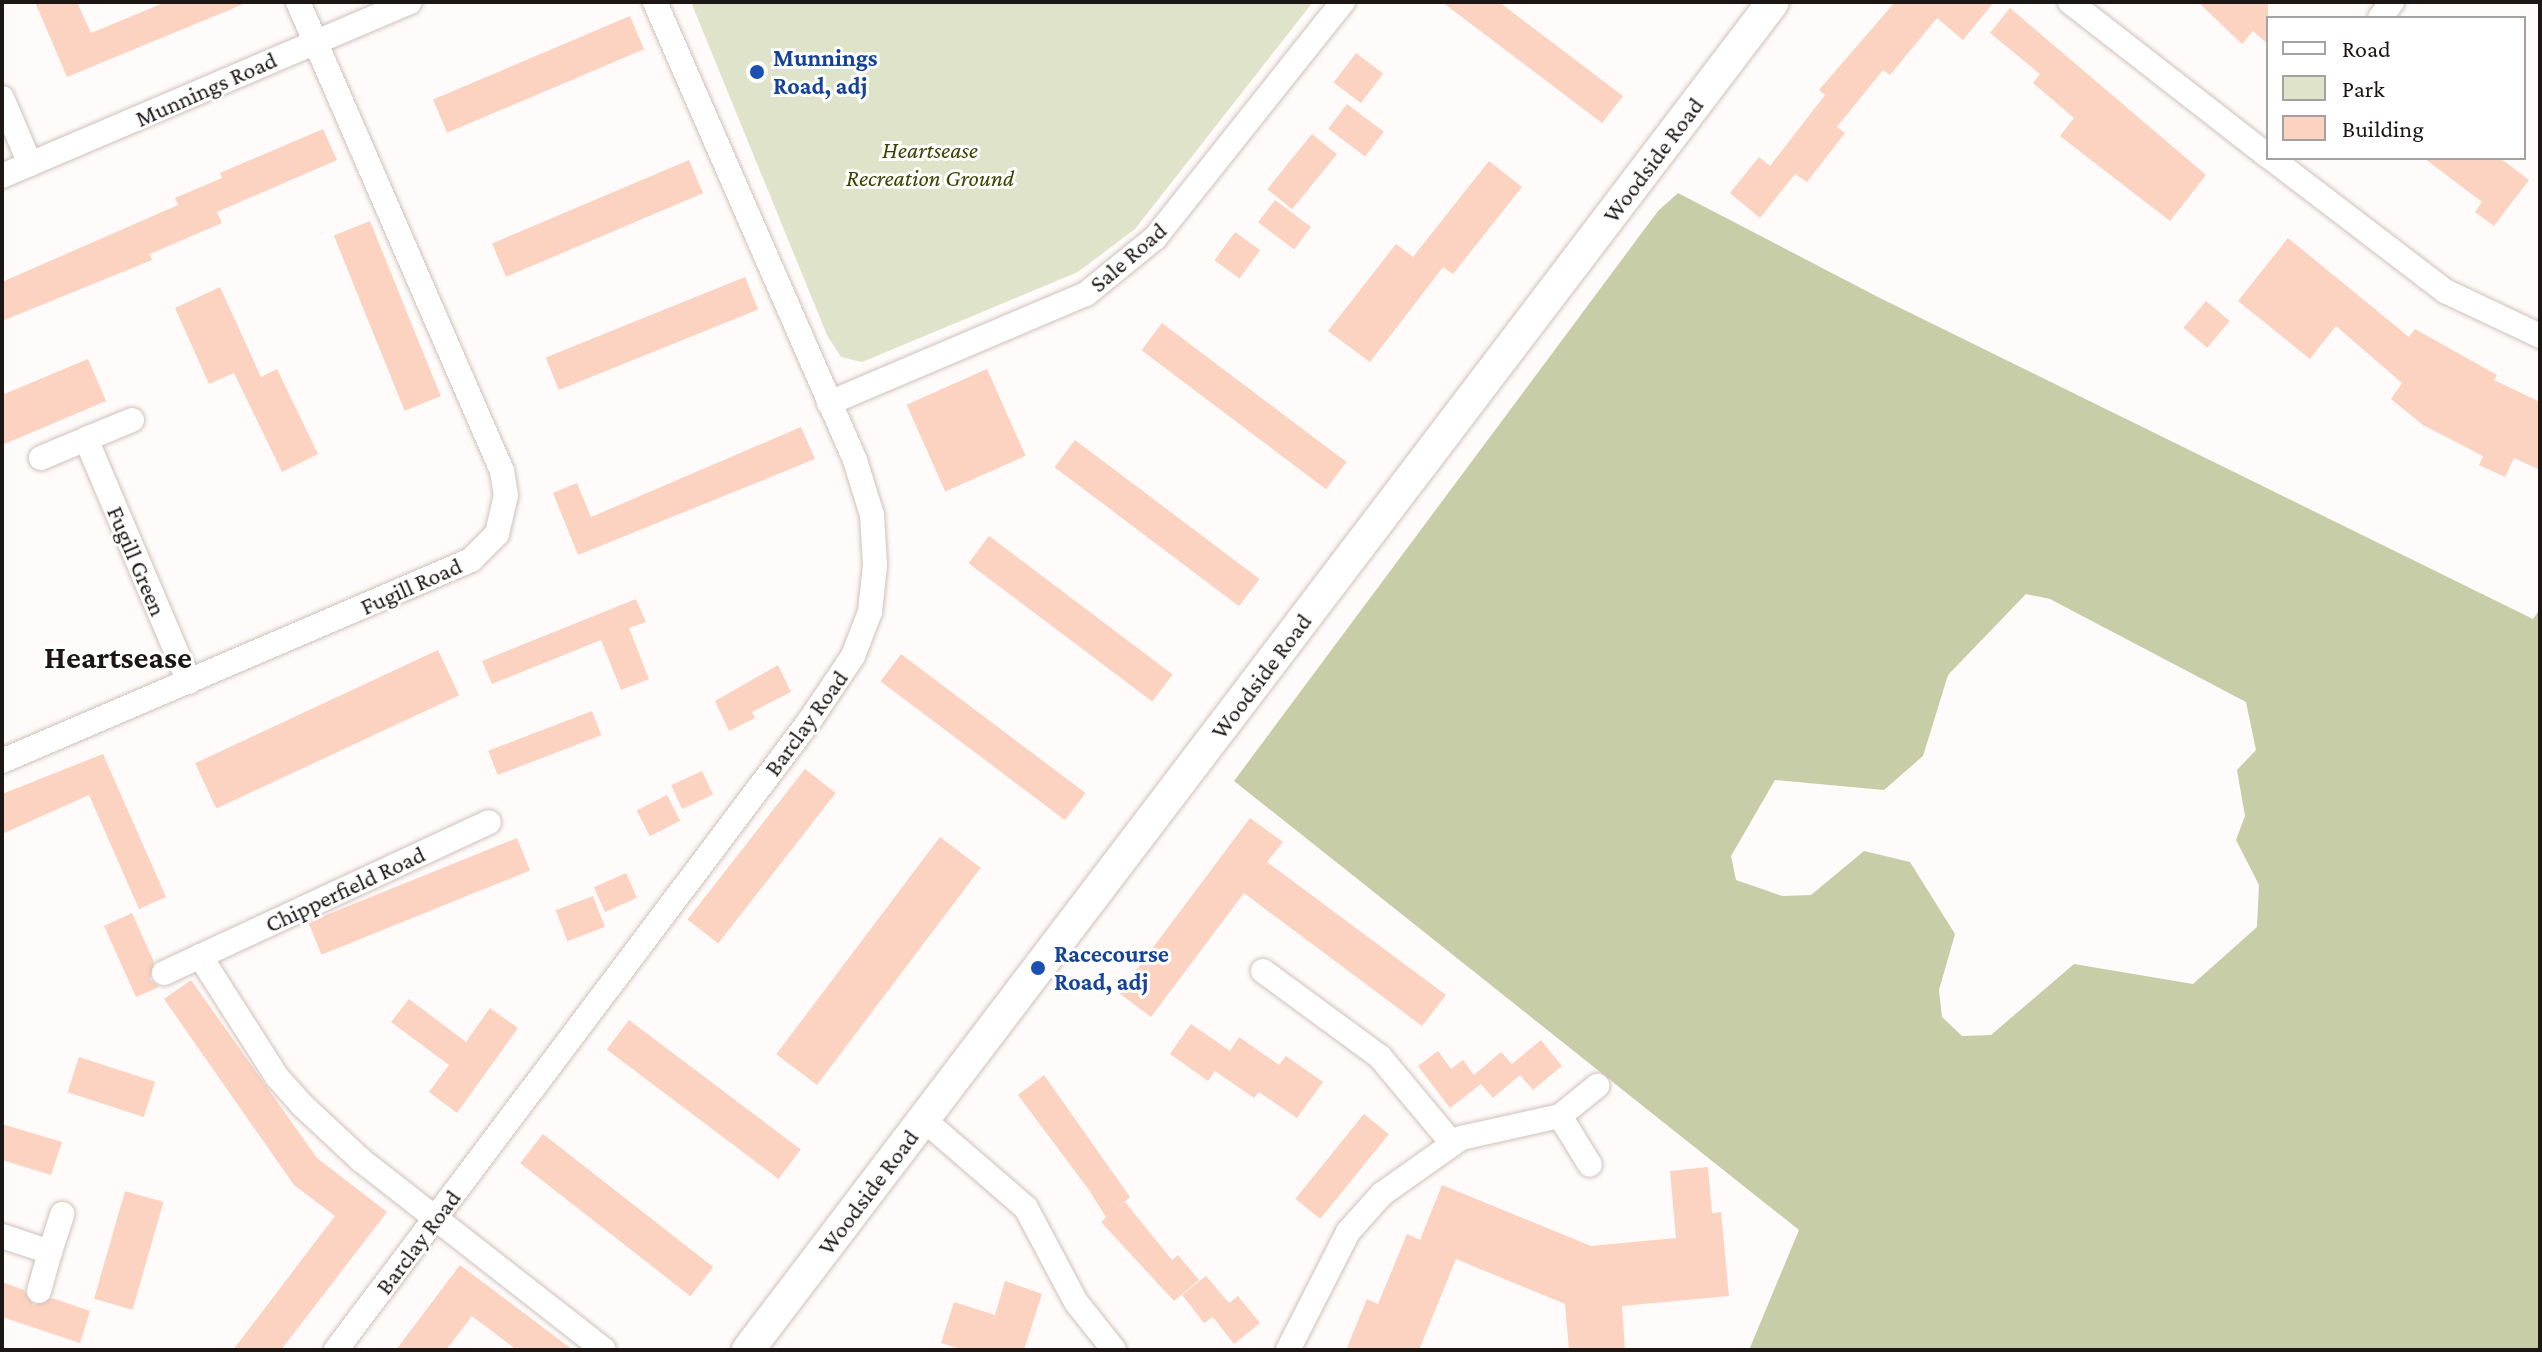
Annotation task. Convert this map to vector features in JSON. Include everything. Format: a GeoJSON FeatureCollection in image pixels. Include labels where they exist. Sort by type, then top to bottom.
{"type":"FeatureCollection","features":[{"type":"Feature","properties":{"kind":"street","name":"Fugill Road"},"geometry":{"type":"LineString","coordinates":[[2,761],[471,560],[497,534],[504,514],[502,471],[298,2]]}},
{"type":"Feature","properties":{"kind":"street","name":"Munnings Road"},"geometry":{"type":"LineString","coordinates":[[2,176],[409,2]]}},
{"type":"Feature","properties":{"kind":"street","name":"Barclay Road"},"geometry":{"type":"LineString","coordinates":[[336,1350],[853,656],[873,599],[872,515],[829,403],[655,2]]}},
{"type":"Feature","properties":{"kind":"street","name":"Sale Road"},"geometry":{"type":"LineString","coordinates":[[829,403],[1086,294],[1155,238],[1343,2]]}},
{"type":"Feature","properties":{"kind":"street","name":"Woodside Road"},"geometry":{"type":"LineString","coordinates":[[748,1350],[1773,2]]}},
{"type":"Feature","properties":{"kind":"street"},"geometry":{"type":"LineString","coordinates":[[2070,2],[2266,153]]}},
{"type":"Feature","properties":{"kind":"street"},"geometry":{"type":"LineString","coordinates":[[2,98],[30,164]]}},
{"type":"Feature","properties":{"kind":"street"},"geometry":{"type":"LineString","coordinates":[[2275,160],[2445,291],[2540,336]]}},
{"type":"Feature","properties":{"kind":"street"},"geometry":{"type":"LineString","coordinates":[[41,458],[132,420]]}},
{"type":"Feature","properties":{"kind":"street","name":"Fugill Green"},"geometry":{"type":"LineString","coordinates":[[86,439],[189,682]]}},
{"type":"Feature","properties":{"kind":"street","name":"Chipperfield Road"},"geometry":{"type":"LineString","coordinates":[[164,973],[489,822]]}},
{"type":"Feature","properties":{"kind":"street"},"geometry":{"type":"LineString","coordinates":[[200,956],[277,1077],[302,1105],[435,1218],[604,1350]]}},
{"type":"Feature","properties":{"kind":"street"},"geometry":{"type":"LineString","coordinates":[[1263,971],[1380,1057],[1452,1143]]}},
{"type":"Feature","properties":{"kind":"street"},"geometry":{"type":"LineString","coordinates":[[1288,1350],[1348,1232],[1382,1194],[1452,1143],[1560,1116],[1597,1086]]}},
{"type":"Feature","properties":{"kind":"street"},"geometry":{"type":"LineString","coordinates":[[1560,1116],[1590,1165]]}},
{"type":"Feature","properties":{"kind":"street"},"geometry":{"type":"LineString","coordinates":[[923,1119],[1026,1208],[1076,1302],[1114,1350]]}},
{"type":"Feature","properties":{"kind":"street"},"geometry":{"type":"LineString","coordinates":[[39,1291],[62,1214]]}},
{"type":"Feature","properties":{"kind":"street"},"geometry":{"type":"LineString","coordinates":[[2,1236],[50,1252]]}},
{"type":"Feature","properties":{"kind":"green space","name":"Heartsease Recreation Ground"},"geometry":{"type":"Polygon","coordinates":[[[691,2],[1313,2],[1135,229],[1078,272],[862,362],[841,357],[827,335],[691,2]]]}},
{"type":"Feature","properties":{"kind":"green space"},"geometry":{"type":"Polygon","coordinates":[[[1678,193],[1878,297],[2533,619],[2540,609],[2540,1350],[1749,1350],[1799,1230],[1234,781],[1658,211],[1678,193]],[[2026,594],[1948,675],[1923,756],[1884,790],[1775,780],[1731,856],[1736,880],[1782,896],[1811,895],[1864,851],[1910,862],[1955,934],[1939,990],[1942,1017],[1962,1036],[1991,1035],[2074,964],[2193,984],[2257,927],[2259,885],[2236,840],[2245,816],[2237,770],[2256,750],[2246,702],[2050,599],[2026,594]]]}},
{"type":"Feature","properties":{"kind":"building"},"geometry":{"type":"Polygon","coordinates":[[[35,2],[77,2],[91,33],[166,2],[246,3],[67,77],[35,2]]]}},
{"type":"Feature","properties":{"kind":"building"},"geometry":{"type":"Polygon","coordinates":[[[1442,2],[1499,2],[1623,96],[1602,123],[1442,2]]]}},
{"type":"Feature","properties":{"kind":"building"},"geometry":{"type":"Polygon","coordinates":[[[1895,2],[1994,2],[1963,40],[1937,18],[1890,75],[1883,70],[1837,127],[1845,133],[1807,182],[1795,174],[1760,218],[1730,193],[1759,157],[1770,166],[1825,95],[1819,90],[1895,2]]]}},
{"type":"Feature","properties":{"kind":"building"},"geometry":{"type":"Polygon","coordinates":[[[2198,2],[2268,2],[2266,42],[2253,31],[2242,44],[2198,2]]]}},
{"type":"Feature","properties":{"kind":"building"},"geometry":{"type":"Polygon","coordinates":[[[2010,8],[2206,175],[2170,221],[2060,136],[2074,118],[2033,83],[2040,74],[1990,33],[2010,8]]]}},
{"type":"Feature","properties":{"kind":"building"},"geometry":{"type":"Polygon","coordinates":[[[630,16],[644,49],[447,133],[433,100],[630,16]]]}},
{"type":"Feature","properties":{"kind":"building"},"geometry":{"type":"Polygon","coordinates":[[[1356,53],[1383,73],[1361,103],[1334,83],[1356,53]]]}},
{"type":"Feature","properties":{"kind":"building"},"geometry":{"type":"Polygon","coordinates":[[[1347,104],[1384,132],[1365,156],[1328,129],[1347,104]]]}},
{"type":"Feature","properties":{"kind":"building"},"geometry":{"type":"Polygon","coordinates":[[[323,129],[337,160],[217,212],[222,223],[150,254],[152,260],[2,321],[2,282],[178,205],[175,198],[222,178],[220,173],[323,129]]]}},
{"type":"Feature","properties":{"kind":"building"},"geometry":{"type":"Polygon","coordinates":[[[1312,134],[1337,154],[1292,209],[1267,189],[1312,134]]]}},
{"type":"Feature","properties":{"kind":"building"},"geometry":{"type":"Polygon","coordinates":[[[689,160],[703,193],[506,277],[492,244],[689,160]]]}},
{"type":"Feature","properties":{"kind":"building"},"geometry":{"type":"Polygon","coordinates":[[[2427,160],[2503,160],[2529,180],[2494,226],[2475,212],[2482,202],[2427,160]]]}},
{"type":"Feature","properties":{"kind":"building"},"geometry":{"type":"Polygon","coordinates":[[[1489,161],[1522,187],[1453,274],[1443,267],[1370,362],[1328,331],[1396,244],[1413,257],[1489,161]]]}},
{"type":"Feature","properties":{"kind":"building"},"geometry":{"type":"Polygon","coordinates":[[[1275,200],[1311,227],[1294,249],[1258,222],[1275,200]]]}},
{"type":"Feature","properties":{"kind":"building"},"geometry":{"type":"Polygon","coordinates":[[[370,221],[441,396],[405,411],[334,236],[370,221]]]}},
{"type":"Feature","properties":{"kind":"building"},"geometry":{"type":"Polygon","coordinates":[[[1235,232],[1260,250],[1240,279],[1214,260],[1235,232]]]}},
{"type":"Feature","properties":{"kind":"building"},"geometry":{"type":"Polygon","coordinates":[[[2288,238],[2409,337],[2415,329],[2497,375],[2494,380],[2540,402],[2540,470],[2514,458],[2505,477],[2479,465],[2483,456],[2423,425],[2391,399],[2402,383],[2336,326],[2310,359],[2238,301],[2288,238]]]}},
{"type":"Feature","properties":{"kind":"building"},"geometry":{"type":"Polygon","coordinates":[[[745,277],[758,309],[559,390],[546,358],[745,277]]]}},
{"type":"Feature","properties":{"kind":"building"},"geometry":{"type":"Polygon","coordinates":[[[220,287],[261,377],[277,369],[318,454],[282,472],[234,373],[209,384],[175,308],[220,287]]]}},
{"type":"Feature","properties":{"kind":"building"},"geometry":{"type":"Polygon","coordinates":[[[2206,301],[2230,321],[2207,348],[2184,328],[2206,301]]]}},
{"type":"Feature","properties":{"kind":"building"},"geometry":{"type":"Polygon","coordinates":[[[1162,323],[1346,462],[1326,489],[1142,350],[1162,323]]]}},
{"type":"Feature","properties":{"kind":"building"},"geometry":{"type":"Polygon","coordinates":[[[88,359],[106,401],[2,445],[2,395],[88,359]]]}},
{"type":"Feature","properties":{"kind":"building"},"geometry":{"type":"Polygon","coordinates":[[[987,369],[1026,456],[945,492],[907,405],[987,369]]]}},
{"type":"Feature","properties":{"kind":"building"},"geometry":{"type":"Polygon","coordinates":[[[801,427],[815,459],[578,555],[553,493],[577,483],[591,517],[801,427]]]}},
{"type":"Feature","properties":{"kind":"building"},"geometry":{"type":"Polygon","coordinates":[[[1075,440],[1259,579],[1239,606],[1055,467],[1075,440]]]}},
{"type":"Feature","properties":{"kind":"building"},"geometry":{"type":"Polygon","coordinates":[[[989,536],[1173,674],[1152,702],[969,563],[989,536]]]}},
{"type":"Feature","properties":{"kind":"building"},"geometry":{"type":"Polygon","coordinates":[[[636,599],[646,622],[629,628],[649,679],[621,690],[601,640],[492,684],[482,661],[636,599]]]}},
{"type":"Feature","properties":{"kind":"building"},"geometry":{"type":"Polygon","coordinates":[[[438,650],[459,695],[216,809],[195,763],[438,650]]]}},
{"type":"Feature","properties":{"kind":"building"},"geometry":{"type":"Polygon","coordinates":[[[901,654],[1085,793],[1065,820],[881,681],[901,654]]]}},
{"type":"Feature","properties":{"kind":"building"},"geometry":{"type":"Polygon","coordinates":[[[778,665],[791,692],[752,712],[755,718],[729,731],[715,701],[778,665]]]}},
{"type":"Feature","properties":{"kind":"building"},"geometry":{"type":"Polygon","coordinates":[[[592,711],[601,735],[498,775],[488,751],[592,711]]]}},
{"type":"Feature","properties":{"kind":"building"},"geometry":{"type":"Polygon","coordinates":[[[103,754],[166,897],[139,909],[89,795],[2,834],[2,794],[103,754]]]}},
{"type":"Feature","properties":{"kind":"building"},"geometry":{"type":"Polygon","coordinates":[[[805,769],[836,793],[718,944],[687,920],[805,769]]]}},
{"type":"Feature","properties":{"kind":"building"},"geometry":{"type":"Polygon","coordinates":[[[702,771],[713,795],[682,809],[671,785],[702,771]]]}},
{"type":"Feature","properties":{"kind":"building"},"geometry":{"type":"Polygon","coordinates":[[[667,795],[680,821],[650,836],[637,810],[667,795]]]}},
{"type":"Feature","properties":{"kind":"building"},"geometry":{"type":"Polygon","coordinates":[[[1250,818],[1283,842],[1267,862],[1446,995],[1422,1026],[1244,893],[1151,1017],[1119,993],[1250,818]]]}},
{"type":"Feature","properties":{"kind":"building"},"geometry":{"type":"Polygon","coordinates":[[[940,837],[981,868],[817,1085],[776,1054],[940,837]]]}},
{"type":"Feature","properties":{"kind":"building"},"geometry":{"type":"Polygon","coordinates":[[[517,838],[530,870],[321,955],[308,922],[517,838]]]}},
{"type":"Feature","properties":{"kind":"building"},"geometry":{"type":"Polygon","coordinates":[[[626,873],[637,898],[605,912],[594,887],[626,873]]]}},
{"type":"Feature","properties":{"kind":"building"},"geometry":{"type":"Polygon","coordinates":[[[593,896],[605,927],[567,941],[556,910],[593,896]]]}},
{"type":"Feature","properties":{"kind":"building"},"geometry":{"type":"Polygon","coordinates":[[[132,913],[154,962],[150,979],[159,987],[136,997],[104,926],[132,913]]]}},
{"type":"Feature","properties":{"kind":"building"},"geometry":{"type":"Polygon","coordinates":[[[191,980],[317,1158],[387,1212],[281,1350],[233,1350],[335,1216],[294,1185],[164,999],[191,980]]]}},
{"type":"Feature","properties":{"kind":"building"},"geometry":{"type":"Polygon","coordinates":[[[409,999],[466,1042],[490,1008],[518,1028],[457,1113],[429,1092],[449,1065],[391,1022],[409,999]]]}},
{"type":"Feature","properties":{"kind":"building"},"geometry":{"type":"Polygon","coordinates":[[[629,1020],[801,1149],[778,1179],[607,1050],[629,1020]]]}},
{"type":"Feature","properties":{"kind":"building"},"geometry":{"type":"Polygon","coordinates":[[[1191,1024],[1230,1051],[1239,1037],[1279,1065],[1286,1056],[1323,1082],[1297,1118],[1259,1092],[1254,1098],[1215,1071],[1208,1081],[1170,1054],[1191,1024]]]}},
{"type":"Feature","properties":{"kind":"building"},"geometry":{"type":"Polygon","coordinates":[[[1541,1040],[1562,1066],[1533,1090],[1520,1075],[1493,1098],[1481,1084],[1450,1108],[1418,1066],[1438,1051],[1451,1069],[1463,1060],[1474,1075],[1501,1052],[1512,1064],[1541,1040]]]}},
{"type":"Feature","properties":{"kind":"building"},"geometry":{"type":"Polygon","coordinates":[[[79,1057],[155,1082],[144,1117],[68,1092],[79,1057]]]}},
{"type":"Feature","properties":{"kind":"building"},"geometry":{"type":"Polygon","coordinates":[[[1044,1075],[1130,1197],[1116,1209],[1125,1202],[1172,1260],[1178,1255],[1199,1280],[1174,1301],[1101,1222],[1106,1217],[1089,1190],[1018,1095],[1044,1075]]]}},
{"type":"Feature","properties":{"kind":"building"},"geometry":{"type":"Polygon","coordinates":[[[1364,1114],[1389,1134],[1320,1219],[1295,1199],[1364,1114]]]}},
{"type":"Feature","properties":{"kind":"building"},"geometry":{"type":"Polygon","coordinates":[[[2,1124],[62,1142],[51,1175],[2,1160],[2,1124]]]}},
{"type":"Feature","properties":{"kind":"building"},"geometry":{"type":"Polygon","coordinates":[[[543,1134],[713,1267],[690,1296],[520,1163],[543,1134]]]}},
{"type":"Feature","properties":{"kind":"building"},"geometry":{"type":"Polygon","coordinates":[[[1708,1167],[1712,1213],[1721,1212],[1729,1296],[1622,1306],[1625,1350],[1569,1350],[1565,1304],[1456,1259],[1419,1350],[1346,1350],[1367,1299],[1378,1304],[1407,1234],[1420,1240],[1442,1185],[1591,1246],[1676,1238],[1670,1171],[1708,1167]]]}},
{"type":"Feature","properties":{"kind":"building"},"geometry":{"type":"Polygon","coordinates":[[[125,1191],[163,1202],[133,1310],[94,1299],[125,1191]]]}},
{"type":"Feature","properties":{"kind":"building"},"geometry":{"type":"Polygon","coordinates":[[[460,1265],[573,1350],[517,1350],[472,1316],[446,1350],[396,1350],[460,1265]]]}},
{"type":"Feature","properties":{"kind":"building"},"geometry":{"type":"Polygon","coordinates":[[[1206,1276],[1229,1303],[1238,1296],[1260,1323],[1234,1344],[1213,1317],[1204,1323],[1182,1295],[1206,1276]]]}},
{"type":"Feature","properties":{"kind":"building"},"geometry":{"type":"Polygon","coordinates":[[[1005,1281],[1042,1294],[1024,1350],[963,1350],[941,1343],[954,1302],[995,1315],[1005,1281]]]}},
{"type":"Feature","properties":{"kind":"building"},"geometry":{"type":"Polygon","coordinates":[[[2,1282],[24,1290],[34,1305],[52,1298],[90,1311],[80,1343],[2,1317],[2,1282]]]}},
{"type":"Feature","properties":{"kind":"place","name":"Munnings Road, adj"},"geometry":{"type":"Point","coordinates":[757,72]}},
{"type":"Feature","properties":{"kind":"place","name":"Racecourse Road, adj"},"geometry":{"type":"Point","coordinates":[1038,968]}},
{"type":"Feature","properties":{"kind":"district","name":"Heartsease"},"geometry":{"type":"Point","coordinates":[118,657]}}]}
